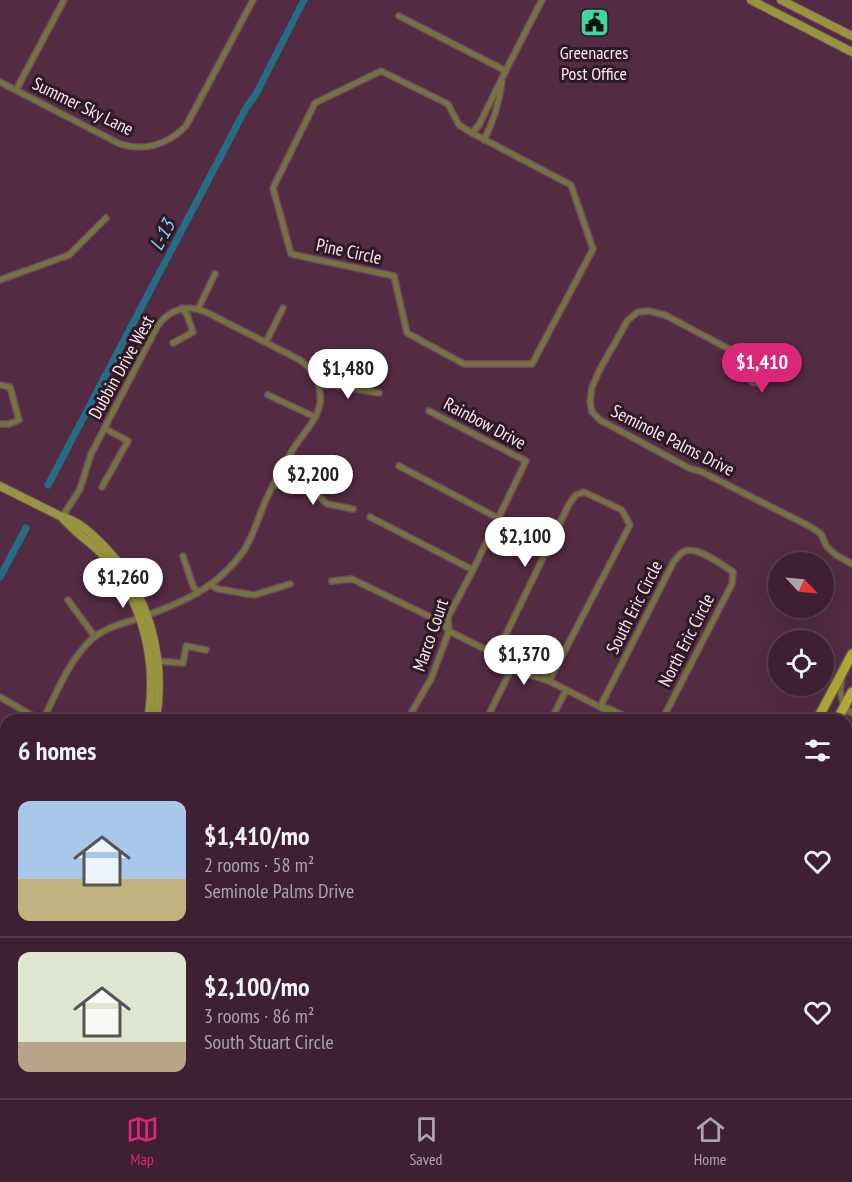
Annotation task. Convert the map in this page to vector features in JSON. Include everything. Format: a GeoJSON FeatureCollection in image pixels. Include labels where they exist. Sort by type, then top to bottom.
{"type":"FeatureCollection","features":[{"type":"Feature","properties":{"kind":"main road"},"geometry":{"type":"LineString","coordinates":[[820,714],[852,654]]}},
{"type":"Feature","properties":{"kind":"main road"},"geometry":{"type":"LineString","coordinates":[[848,711],[852,692]]}},
{"type":"Feature","properties":{"kind":"street"},"geometry":{"type":"LineString","coordinates":[[16,90],[64,0]]}},
{"type":"Feature","properties":{"kind":"street","name":"Summer Sky Lane"},"geometry":{"type":"LineString","coordinates":[[0,82],[120,144],[138,147],[157,145],[174,137],[186,126],[253,0]]}},
{"type":"Feature","properties":{"kind":"street"},"geometry":{"type":"LineString","coordinates":[[472,133],[479,125],[542,0]]}},
{"type":"Feature","properties":{"kind":"street"},"geometry":{"type":"LineString","coordinates":[[781,0],[852,36]]}},
{"type":"Feature","properties":{"kind":"street"},"geometry":{"type":"LineString","coordinates":[[756,1],[852,52]]}},
{"type":"Feature","properties":{"kind":"street"},"geometry":{"type":"LineString","coordinates":[[399,16],[506,71]]}},
{"type":"Feature","properties":{"kind":"street","name":"Pine Circle"},"geometry":{"type":"LineString","coordinates":[[381,71],[448,104],[459,125],[472,133],[571,185],[594,249],[532,364],[464,364],[406,333],[394,276],[291,254],[273,189],[315,103],[381,71]]}},
{"type":"Feature","properties":{"kind":"street"},"geometry":{"type":"LineString","coordinates":[[484,140],[493,123],[500,98],[502,78]]}},
{"type":"Feature","properties":{"kind":"street"},"geometry":{"type":"LineString","coordinates":[[0,280],[69,255],[106,218]]}},
{"type":"Feature","properties":{"kind":"street"},"geometry":{"type":"LineString","coordinates":[[198,309],[215,274]]}},
{"type":"Feature","properties":{"kind":"street"},"geometry":{"type":"LineString","coordinates":[[266,342],[283,308]]}},
{"type":"Feature","properties":{"kind":"street"},"geometry":{"type":"LineString","coordinates":[[173,343],[193,332],[187,315],[182,309]]}},
{"type":"Feature","properties":{"kind":"street","name":"Dubbin Drive West"},"geometry":{"type":"LineString","coordinates":[[62,517],[80,489],[88,459],[160,322],[170,313],[182,309],[198,309],[266,342],[304,363],[311,370],[319,386]]}},
{"type":"Feature","properties":{"kind":"street","name":"Seminole Palms Drive"},"geometry":{"type":"LineString","coordinates":[[753,364],[746,358],[665,315],[648,310],[638,312],[628,320],[600,369],[592,387],[590,402],[592,412],[600,420],[689,468],[702,472],[811,527],[821,534],[827,547],[852,564]]}},
{"type":"Feature","properties":{"kind":"street"},"geometry":{"type":"LineString","coordinates":[[0,385],[10,387],[19,420],[9,424],[0,424]]}},
{"type":"Feature","properties":{"kind":"street"},"geometry":{"type":"LineString","coordinates":[[44,714],[72,663],[95,637],[111,627],[198,593],[223,575],[243,551],[273,485],[294,447],[315,417],[320,403],[319,386],[332,385],[379,393]]}},
{"type":"Feature","properties":{"kind":"street"},"geometry":{"type":"LineString","coordinates":[[268,396],[315,417]]}},
{"type":"Feature","properties":{"kind":"street","name":"Rainbow Drive"},"geometry":{"type":"LineString","coordinates":[[429,411],[526,461]]}},
{"type":"Feature","properties":{"kind":"street"},"geometry":{"type":"LineString","coordinates":[[102,487],[128,441],[104,428]]}},
{"type":"Feature","properties":{"kind":"street","name":"Marco Court"},"geometry":{"type":"LineString","coordinates":[[411,714],[431,679],[449,631],[448,617],[526,461]]}},
{"type":"Feature","properties":{"kind":"street"},"geometry":{"type":"LineString","coordinates":[[399,466],[498,518]]}},
{"type":"Feature","properties":{"kind":"street"},"geometry":{"type":"LineString","coordinates":[[273,485],[311,489],[327,504],[353,509]]}},
{"type":"Feature","properties":{"kind":"street"},"geometry":{"type":"LineString","coordinates":[[0,486],[62,517],[114,568],[144,616],[147,641],[154,661],[153,714]]}},
{"type":"Feature","properties":{"kind":"street"},"geometry":{"type":"LineString","coordinates":[[496,655],[569,504],[576,495],[584,492],[622,510],[630,525],[549,681]]}},
{"type":"Feature","properties":{"kind":"street"},"geometry":{"type":"LineString","coordinates":[[370,518],[473,570]]}},
{"type":"Feature","properties":{"kind":"street","name":"North Eric Circle"},"geometry":{"type":"LineString","coordinates":[[665,714],[732,585],[733,572],[722,565],[695,550],[684,551],[680,554]]}},
{"type":"Feature","properties":{"kind":"street","name":"South Eric Circle"},"geometry":{"type":"LineString","coordinates":[[600,707],[674,561],[680,554]]}},
{"type":"Feature","properties":{"kind":"street"},"geometry":{"type":"LineString","coordinates":[[183,556],[193,586],[198,593]]}},
{"type":"Feature","properties":{"kind":"street"},"geometry":{"type":"LineString","coordinates":[[332,580],[352,579],[441,622],[449,631],[514,664],[523,664],[542,670],[549,681],[610,714]]}},
{"type":"Feature","properties":{"kind":"street"},"geometry":{"type":"LineString","coordinates":[[210,585],[218,589],[254,595],[290,584]]}},
{"type":"Feature","properties":{"kind":"street"},"geometry":{"type":"LineString","coordinates":[[68,600],[95,637]]}},
{"type":"Feature","properties":{"kind":"street"},"geometry":{"type":"LineString","coordinates":[[154,661],[183,663],[186,646],[206,650]]}},
{"type":"Feature","properties":{"kind":"street"},"geometry":{"type":"LineString","coordinates":[[489,714],[514,664]]}},
{"type":"Feature","properties":{"kind":"street"},"geometry":{"type":"LineString","coordinates":[[843,670],[840,690],[848,711]]}},
{"type":"Feature","properties":{"kind":"street"},"geometry":{"type":"LineString","coordinates":[[554,714],[566,690]]}},
{"type":"Feature","properties":{"kind":"street"},"geometry":{"type":"LineString","coordinates":[[0,697],[30,714]]}},
{"type":"Feature","properties":{"kind":"street"},"geometry":{"type":"LineString","coordinates":[[600,707],[620,714]]}},
{"type":"Feature","properties":{"kind":"waterway","name":"L-13"},"geometry":{"type":"LineString","coordinates":[[48,485],[304,0]]}},
{"type":"Feature","properties":{"kind":"waterway","name":"L-13"},"geometry":{"type":"LineString","coordinates":[[0,577],[26,528]]}},
{"type":"Feature","properties":{"kind":"place","name":"Greenacres Post Office"},"geometry":{"type":"Point","coordinates":[594,23]}}]}
